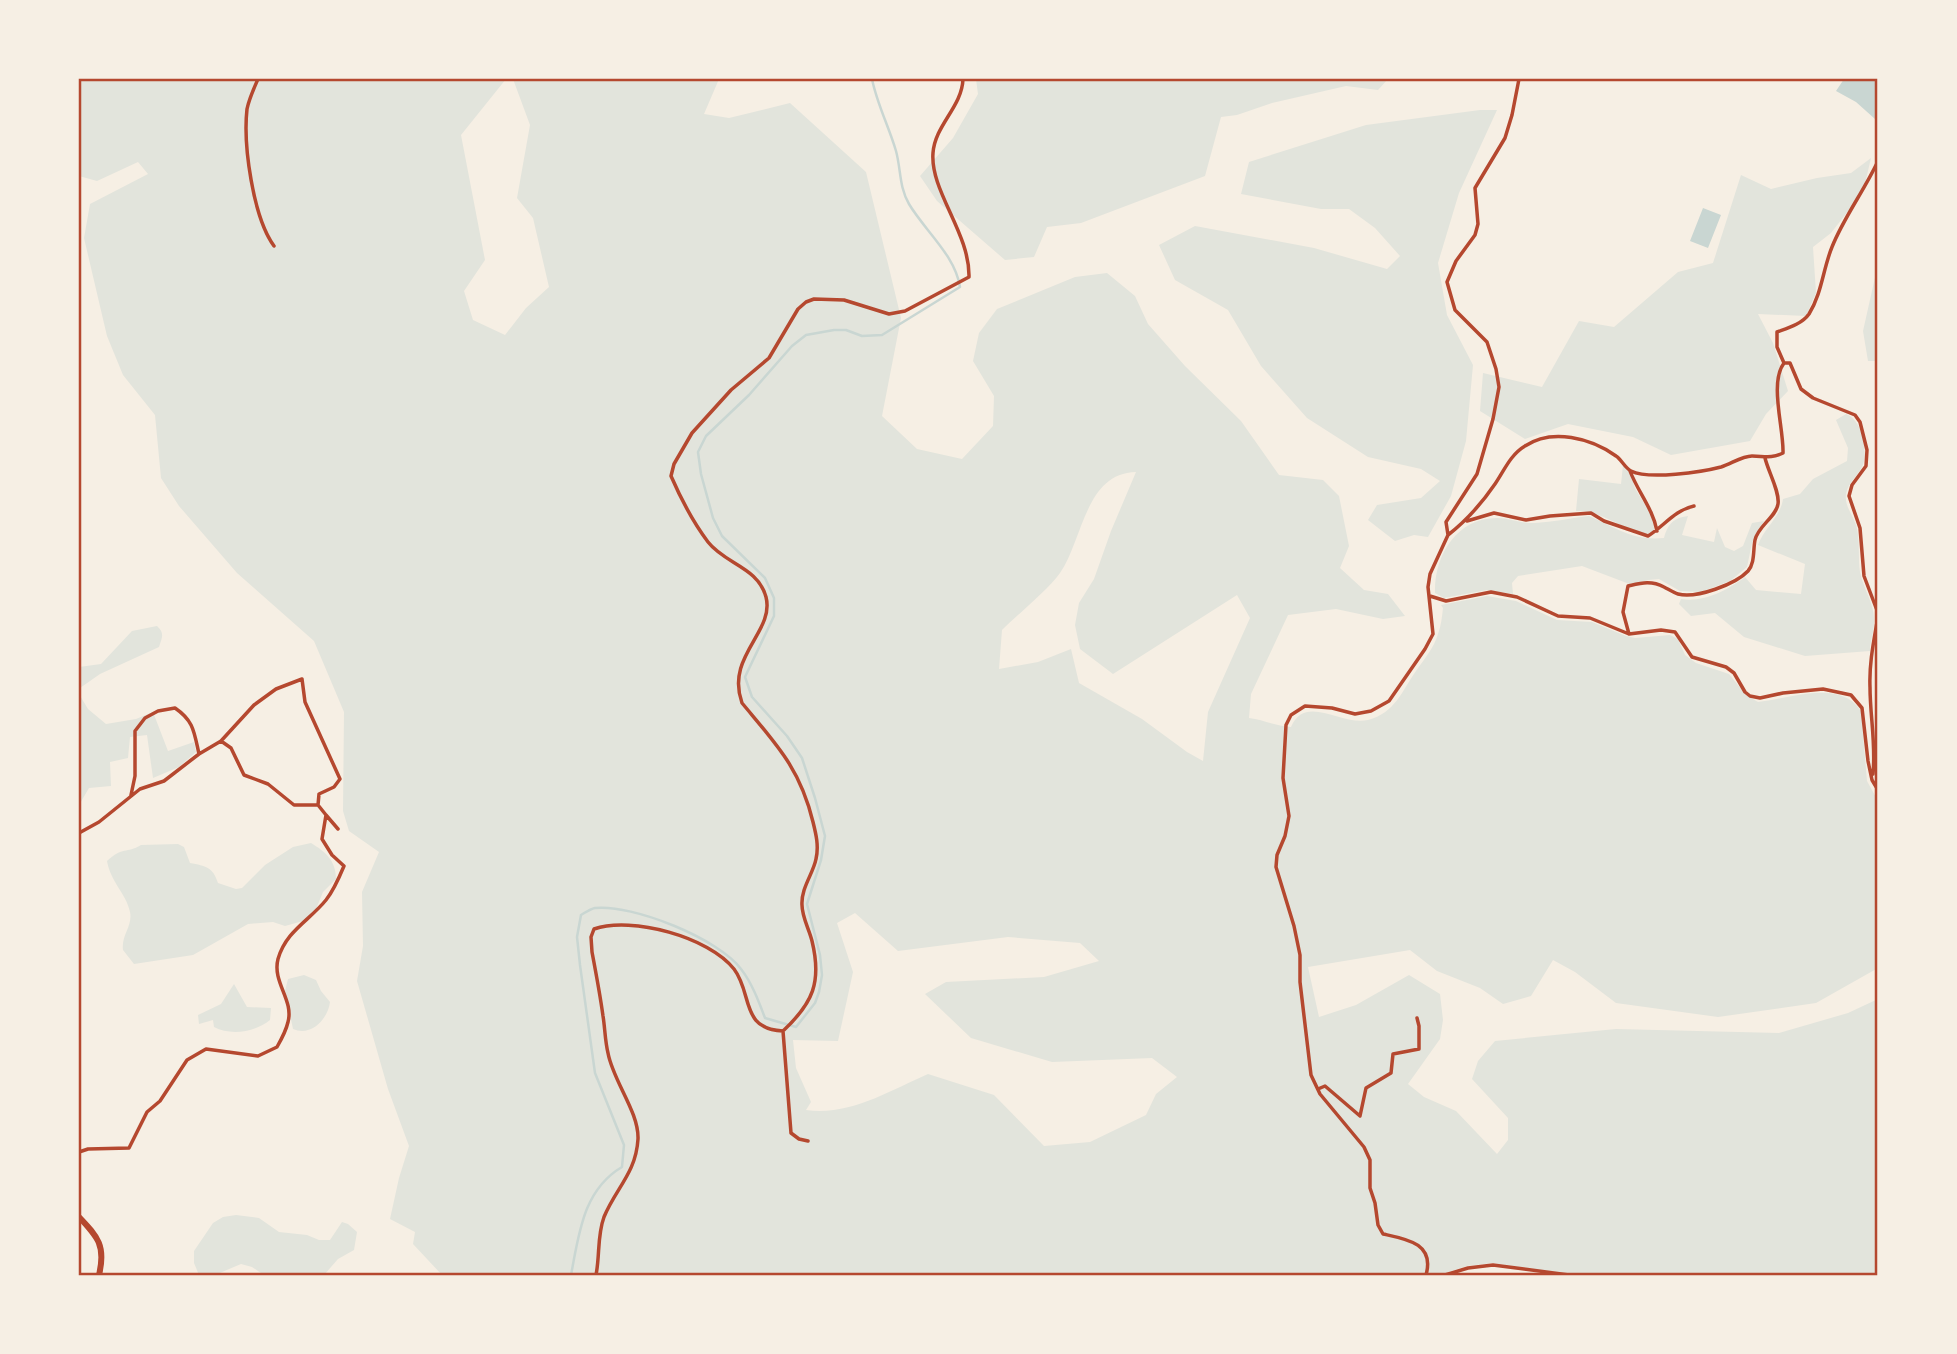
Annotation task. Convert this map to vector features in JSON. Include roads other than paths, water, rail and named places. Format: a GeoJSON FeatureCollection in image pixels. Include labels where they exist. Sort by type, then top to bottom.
{"type":"FeatureCollection","features":[{"type":"Feature","properties":{"kind":"main road"},"geometry":{"type":"LineString","coordinates":[[79,1217],[97,1236],[102,1256],[99,1275]]}},
{"type":"Feature","properties":{"kind":"street"},"geometry":{"type":"LineString","coordinates":[[258,79],[247,107],[250,169],[261,224],[274,246]]}},
{"type":"Feature","properties":{"kind":"street"},"geometry":{"type":"LineString","coordinates":[[596,1275],[598,1233],[615,1196],[629,1175],[638,1135],[634,1116],[614,1075],[607,1052],[592,952],[591,937],[594,929],[606,925],[653,929],[704,946],[722,956],[736,971],[749,1009],[760,1026],[772,1030],[784,1030],[810,1000],[815,990],[817,968],[802,906],[816,859],[817,838],[810,810],[795,771],[742,703],[738,691],[738,672],[768,608],[765,593],[757,579],[709,543],[691,518],[671,476],[674,464],[692,433],[731,390],[769,359],[806,302],[814,299],[844,300],[889,314],[905,311],[969,276],[970,263],[936,174],[933,152],[939,132],[962,93],[963,79]]}},
{"type":"Feature","properties":{"kind":"street"},"geometry":{"type":"LineString","coordinates":[[1448,535],[1446,522],[1477,474],[1499,387],[1487,342],[1455,310],[1447,282],[1456,261],[1475,235],[1478,224],[1475,188],[1505,138],[1519,79]]}},
{"type":"Feature","properties":{"kind":"street"},"geometry":{"type":"LineString","coordinates":[[1784,363],[1777,347],[1777,332],[1790,328],[1808,315],[1823,283],[1833,244],[1878,161]]}},
{"type":"Feature","properties":{"kind":"street"},"geometry":{"type":"LineString","coordinates":[[1630,471],[1682,474],[1717,468],[1750,456],[1765,458],[1783,453],[1778,374],[1784,363]]}},
{"type":"Feature","properties":{"kind":"street"},"geometry":{"type":"LineString","coordinates":[[1784,363],[1790,363],[1801,389],[1813,398],[1854,415],[1860,422],[1867,450],[1866,466],[1852,485],[1849,496],[1860,528],[1864,576],[1878,614],[1870,661],[1875,754],[1872,779]]}},
{"type":"Feature","properties":{"kind":"street"},"geometry":{"type":"LineString","coordinates":[[1426,1275],[1428,1268],[1423,1250],[1413,1241],[1383,1234],[1378,1225],[1370,1188],[1370,1160],[1364,1147],[1329,1107],[1311,1075],[1300,982],[1300,955],[1289,905],[1276,867],[1289,817],[1283,778],[1286,724],[1291,715],[1305,706],[1332,708],[1355,714],[1371,711],[1389,701],[1433,634],[1428,587],[1430,574],[1448,535],[1465,521],[1514,456],[1525,446],[1542,440],[1575,437],[1617,456],[1630,471],[1654,515],[1657,531]]}},
{"type":"Feature","properties":{"kind":"street"},"geometry":{"type":"LineString","coordinates":[[1629,634],[1623,612],[1628,586],[1645,582],[1657,583],[1679,594],[1692,594],[1719,588],[1750,570],[1755,540],[1778,506],[1777,488],[1769,475],[1765,458]]}},
{"type":"Feature","properties":{"kind":"street"},"geometry":{"type":"LineString","coordinates":[[1465,521],[1494,513],[1527,520],[1591,513],[1604,521],[1648,536],[1684,508],[1694,506]]}},
{"type":"Feature","properties":{"kind":"street"},"geometry":{"type":"LineString","coordinates":[[1430,596],[1446,601],[1491,592],[1517,597],[1558,617],[1590,618],[1629,634],[1661,630],[1675,632],[1692,657],[1726,667],[1734,673],[1750,696],[1760,698],[1823,689],[1851,695],[1863,708],[1872,779],[1878,790]]}},
{"type":"Feature","properties":{"kind":"street"},"geometry":{"type":"LineString","coordinates":[[79,834],[99,822],[140,789],[164,780],[221,741],[254,705],[276,689],[302,679],[307,708],[340,779],[334,787],[319,794],[318,805],[338,829]]}},
{"type":"Feature","properties":{"kind":"street"},"geometry":{"type":"LineString","coordinates":[[131,795],[135,776],[135,731],[145,718],[175,708],[188,717],[199,754]]}},
{"type":"Feature","properties":{"kind":"street"},"geometry":{"type":"LineString","coordinates":[[221,741],[231,748],[244,775],[268,784],[294,805],[318,805]]}},
{"type":"Feature","properties":{"kind":"street"},"geometry":{"type":"LineString","coordinates":[[79,1152],[129,1147],[147,1112],[160,1101],[187,1060],[206,1049],[258,1056],[277,1048],[289,1014],[289,1007],[276,974],[279,959],[288,936],[325,901],[344,866],[332,855],[322,839],[326,815]]}},
{"type":"Feature","properties":{"kind":"street"},"geometry":{"type":"LineString","coordinates":[[1318,1089],[1325,1086],[1360,1116],[1366,1088],[1391,1073],[1393,1054],[1419,1049],[1417,1018]]}},
{"type":"Feature","properties":{"kind":"street"},"geometry":{"type":"LineString","coordinates":[[784,1030],[791,1133],[799,1139],[808,1140]]}},
{"type":"Feature","properties":{"kind":"street"},"geometry":{"type":"LineString","coordinates":[[1446,1275],[1468,1268],[1493,1265],[1569,1275]]}},
{"type":"Feature","properties":{"kind":"waterway"},"geometry":{"type":"LineString","coordinates":[[571,1275],[585,1214],[599,1188],[622,1167],[624,1145],[595,1073],[577,937],[581,915],[595,908],[611,908],[652,918],[695,935],[714,946],[741,969],[752,986],[765,1018],[796,1027],[815,1003],[819,992],[822,975],[820,955],[807,904],[821,860],[825,836],[802,758],[787,736],[752,697],[745,677],[774,616],[774,598],[765,578],[722,536],[713,518],[698,452],[706,436],[749,395],[792,346],[806,335],[834,330],[846,330],[862,336],[882,335],[960,287],[946,254],[906,198],[896,151],[872,79]]}}]}
